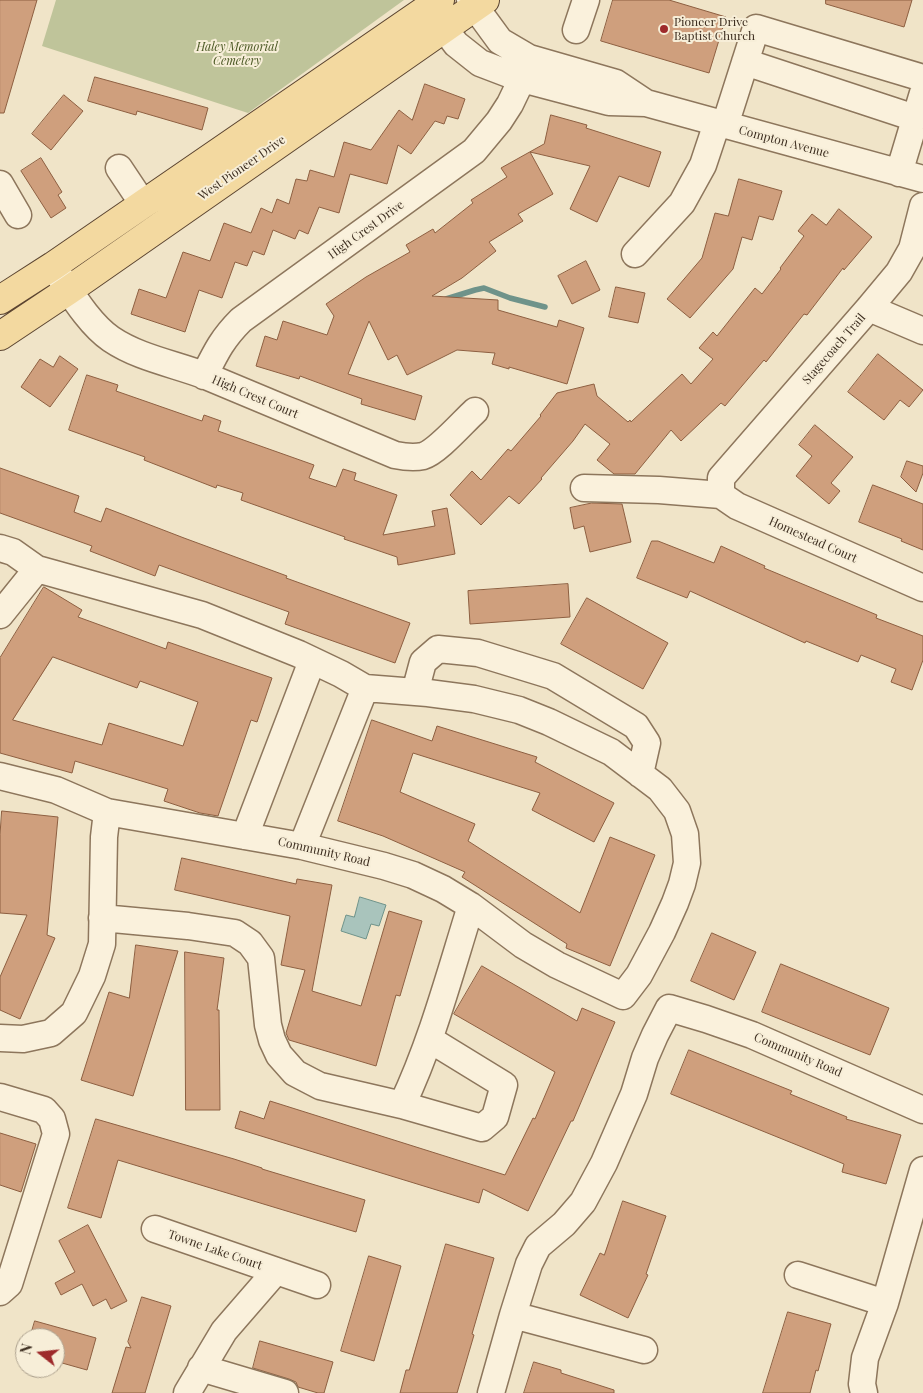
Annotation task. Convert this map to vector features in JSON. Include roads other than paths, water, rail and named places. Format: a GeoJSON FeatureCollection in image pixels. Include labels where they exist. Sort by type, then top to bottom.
{"type":"FeatureCollection","features":[{"type":"Feature","properties":{"kind":"main road","name":"West Pioneer Drive"},"geometry":{"type":"LineString","coordinates":[[0,300],[143,204],[438,12],[476,2]]}},
{"type":"Feature","properties":{"kind":"main road","name":"West Pioneer Drive"},"geometry":{"type":"LineString","coordinates":[[0,336],[69,290],[278,143],[438,12]]}},
{"type":"Feature","properties":{"kind":"street"},"geometry":{"type":"LineString","coordinates":[[576,30],[586,0]]}},
{"type":"Feature","properties":{"kind":"street","name":"Compton Avenue"},"geometry":{"type":"LineString","coordinates":[[476,2],[500,41],[530,58],[616,83],[646,103]]}},
{"type":"Feature","properties":{"kind":"street","name":"Compton Avenue"},"geometry":{"type":"LineString","coordinates":[[438,12],[461,50],[480,63],[522,79],[609,102],[646,103],[911,176]]}},
{"type":"Feature","properties":{"kind":"street"},"geometry":{"type":"LineString","coordinates":[[635,254],[682,203],[703,165],[745,62],[756,28],[923,78]]}},
{"type":"Feature","properties":{"kind":"street"},"geometry":{"type":"LineString","coordinates":[[745,62],[915,118]]}},
{"type":"Feature","properties":{"kind":"street","name":"High Crest Drive"},"geometry":{"type":"LineString","coordinates":[[204,376],[219,345],[241,320],[474,151],[499,122],[522,79]]}},
{"type":"Feature","properties":{"kind":"street"},"geometry":{"type":"LineString","coordinates":[[911,176],[915,118],[923,93]]}},
{"type":"Feature","properties":{"kind":"street"},"geometry":{"type":"LineString","coordinates":[[119,168],[143,204]]}},
{"type":"Feature","properties":{"kind":"street"},"geometry":{"type":"LineString","coordinates":[[0,184],[18,215]]}},
{"type":"Feature","properties":{"kind":"street","name":"Stagecoach Trail"},"geometry":{"type":"LineString","coordinates":[[721,486],[899,272],[912,249],[923,206]]}},
{"type":"Feature","properties":{"kind":"street","name":"High Crest Court"},"geometry":{"type":"LineString","coordinates":[[53,266],[85,312],[110,338],[148,356],[204,376],[395,456],[412,458],[426,455],[475,411]]}},
{"type":"Feature","properties":{"kind":"street"},"geometry":{"type":"LineString","coordinates":[[869,308],[923,331]]}},
{"type":"Feature","properties":{"kind":"street"},"geometry":{"type":"LineString","coordinates":[[584,488],[659,490],[721,486]]}},
{"type":"Feature","properties":{"kind":"street","name":"Homestead Court"},"geometry":{"type":"LineString","coordinates":[[721,486],[737,506],[923,588]]}},
{"type":"Feature","properties":{"kind":"street"},"geometry":{"type":"LineString","coordinates":[[0,548],[13,552],[37,569],[202,615],[312,660],[365,688],[474,699],[518,710],[549,722],[611,752],[640,774],[648,743],[636,726],[553,676],[478,653],[438,649],[423,662],[416,692]]}},
{"type":"Feature","properties":{"kind":"street"},"geometry":{"type":"LineString","coordinates":[[0,615],[37,569]]}},
{"type":"Feature","properties":{"kind":"street"},"geometry":{"type":"LineString","coordinates":[[245,836],[312,660]]}},
{"type":"Feature","properties":{"kind":"street"},"geometry":{"type":"LineString","coordinates":[[302,846],[365,688]]}},
{"type":"Feature","properties":{"kind":"street","name":"Community Road"},"geometry":{"type":"LineString","coordinates":[[0,776],[56,790],[107,812],[302,846],[384,866],[413,876],[443,889],[471,906],[522,945],[557,965],[622,996],[639,976],[662,932],[678,897],[687,863],[685,834],[676,811],[660,790],[640,774]]}},
{"type":"Feature","properties":{"kind":"street"},"geometry":{"type":"LineString","coordinates":[[0,1038],[23,1039],[51,1033],[74,1013],[92,976],[102,944],[104,837],[107,812]]}},
{"type":"Feature","properties":{"kind":"street"},"geometry":{"type":"LineString","coordinates":[[402,1105],[429,1039],[471,906]]}},
{"type":"Feature","properties":{"kind":"street"},"geometry":{"type":"LineString","coordinates":[[102,918],[188,926],[235,933],[250,943],[261,958],[268,1025],[272,1040],[279,1055],[295,1073],[320,1086],[402,1105],[482,1128],[495,1117],[504,1085],[429,1039]]}},
{"type":"Feature","properties":{"kind":"street","name":"Community Road"},"geometry":{"type":"LineString","coordinates":[[513,1315],[529,1264],[538,1246],[564,1224],[583,1202],[596,1178],[634,1094],[645,1058],[669,1008],[706,1018],[752,1035],[923,1110]]}},
{"type":"Feature","properties":{"kind":"street"},"geometry":{"type":"LineString","coordinates":[[0,1098],[44,1110],[52,1119],[56,1134],[9,1284],[0,1292]]}},
{"type":"Feature","properties":{"kind":"street"},"geometry":{"type":"LineString","coordinates":[[864,1393],[862,1384],[865,1358],[885,1303],[921,1184]]}},
{"type":"Feature","properties":{"kind":"street","name":"Towne Lake Court"},"geometry":{"type":"LineString","coordinates":[[154,1229],[317,1285]]}},
{"type":"Feature","properties":{"kind":"street","name":"Towne Lake Court"},"geometry":{"type":"LineString","coordinates":[[187,1393],[224,1331],[276,1271]]}},
{"type":"Feature","properties":{"kind":"street"},"geometry":{"type":"LineString","coordinates":[[798,1274],[885,1303]]}},
{"type":"Feature","properties":{"kind":"street"},"geometry":{"type":"LineString","coordinates":[[491,1393],[513,1315],[644,1350]]}},
{"type":"Feature","properties":{"kind":"street"},"geometry":{"type":"LineString","coordinates":[[201,1368],[285,1393]]}},
{"type":"Feature","properties":{"kind":"water"},"geometry":{"type":"Polygon","coordinates":[[[360,897],[386,905],[379,926],[371,924],[366,939],[341,931],[346,915],[354,917],[360,897]]]}},
{"type":"Feature","properties":{"kind":"waterway"},"geometry":{"type":"LineString","coordinates":[[446,299],[484,288],[510,298],[545,307]]}},
{"type":"Feature","properties":{"kind":"place","name":"Pioneer Drive Baptist Church"},"geometry":{"type":"Point","coordinates":[664,29]}},
{"type":"Feature","properties":{"kind":"park label","name":"Haley Memorial Cemetery"},"geometry":{"type":"Point","coordinates":[237,54]}}]}
